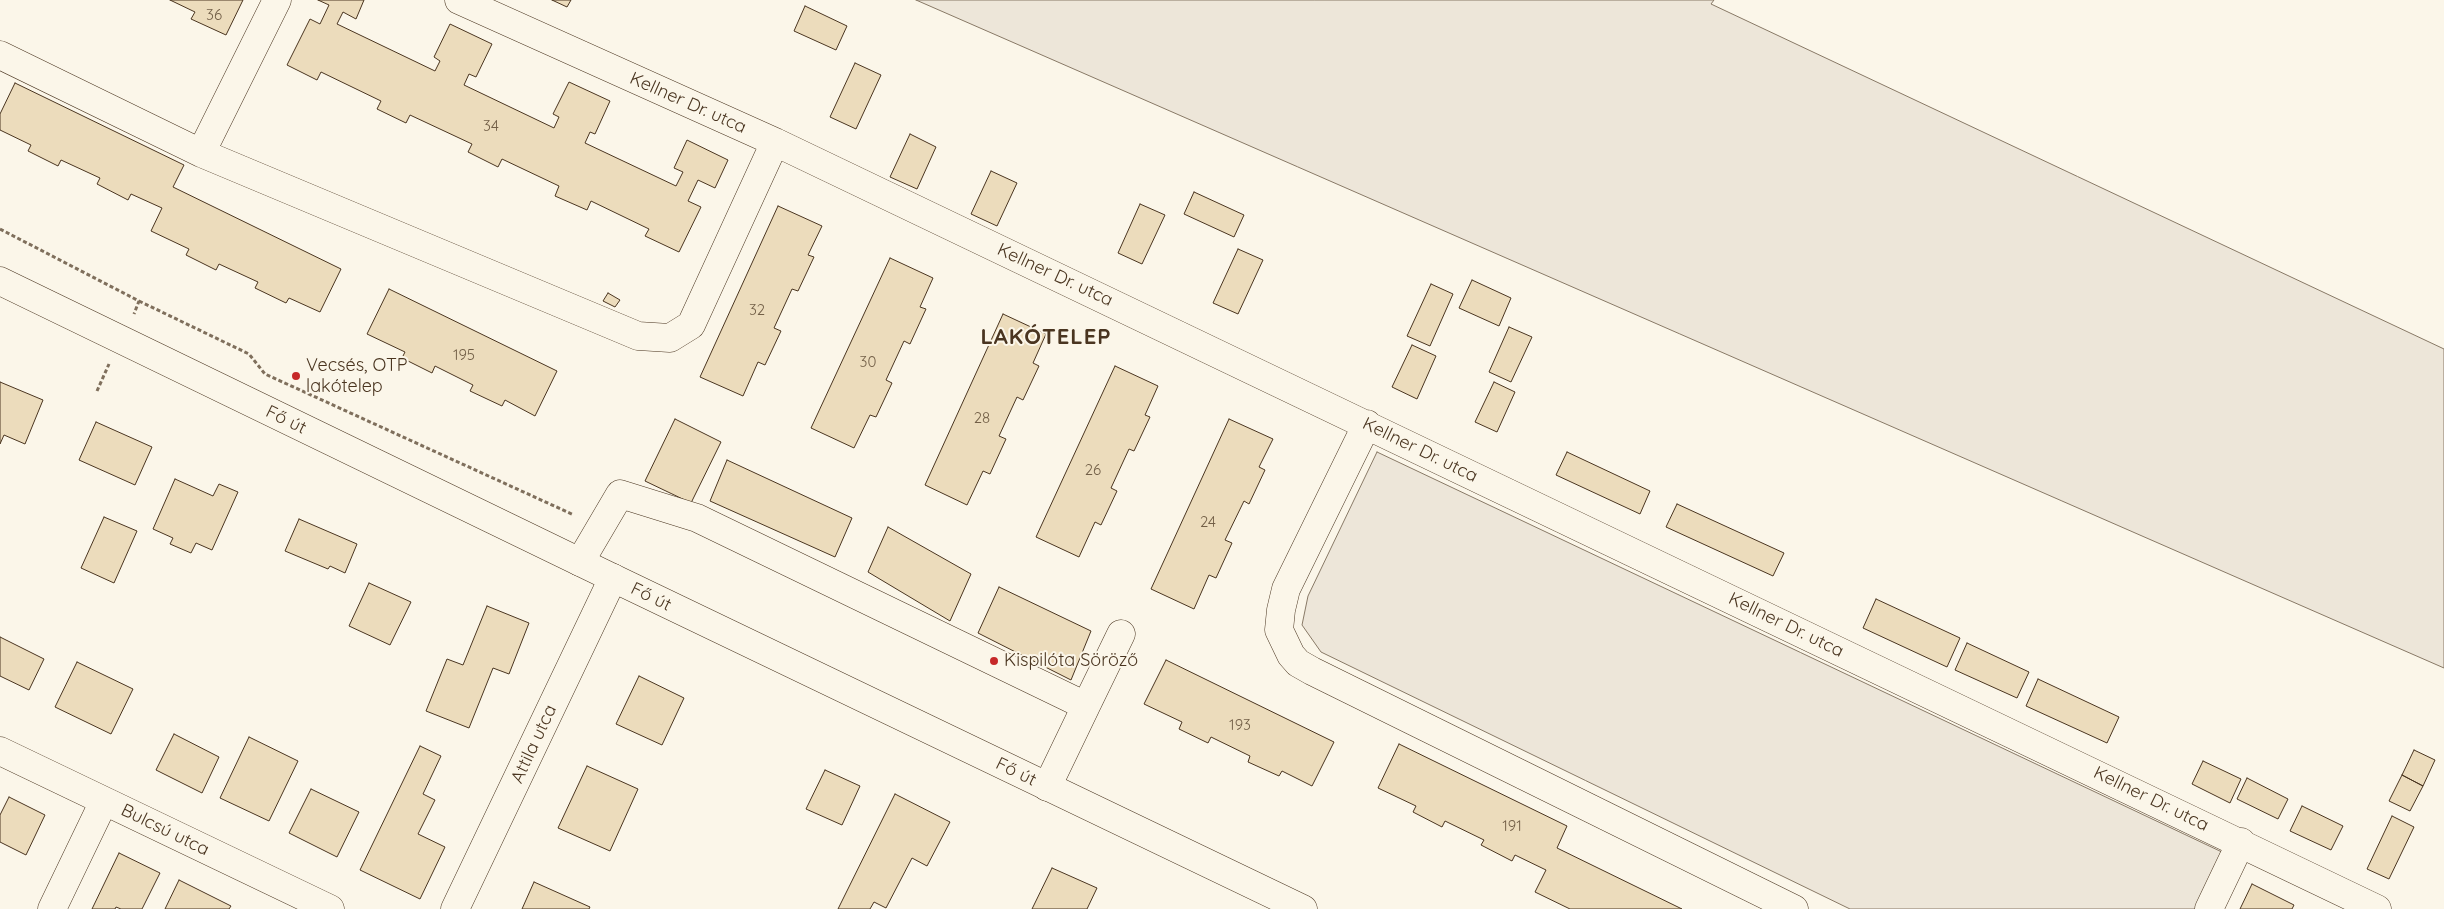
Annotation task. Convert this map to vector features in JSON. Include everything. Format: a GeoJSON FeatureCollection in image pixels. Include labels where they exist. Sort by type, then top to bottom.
{"type":"FeatureCollection","features":[{"type":"Feature","properties":{"kind":"street"},"geometry":{"type":"LineString","coordinates":[[201,153],[277,0]]}},
{"type":"Feature","properties":{"kind":"street","name":"Kellner Dr. utca"},"geometry":{"type":"LineString","coordinates":[[459,0],[775,142],[2241,842],[2377,909]]}},
{"type":"Feature","properties":{"kind":"street"},"geometry":{"type":"LineString","coordinates":[[0,55],[201,153],[638,336],[670,338],[691,325],[775,142]]}},
{"type":"Feature","properties":{"kind":"street","name":"Fő út"},"geometry":{"type":"LineString","coordinates":[[0,281],[1303,909]]}},
{"type":"Feature","properties":{"kind":"street"},"geometry":{"type":"LineString","coordinates":[[1367,424],[1286,588],[1279,630],[1294,659],[1312,671],[1794,909]]}},
{"type":"Feature","properties":{"kind":"street"},"geometry":{"type":"LineString","coordinates":[[580,562],[620,494],[697,518],[1086,706]]}},
{"type":"Feature","properties":{"kind":"street","name":"Attila utca"},"geometry":{"type":"LineString","coordinates":[[455,909],[613,578]]}},
{"type":"Feature","properties":{"kind":"street"},"geometry":{"type":"LineString","coordinates":[[1047,787],[1121,634]]}},
{"type":"Feature","properties":{"kind":"street","name":"Bulcsú utca"},"geometry":{"type":"LineString","coordinates":[[0,751],[330,909]]}},
{"type":"Feature","properties":{"kind":"street"},"geometry":{"type":"LineString","coordinates":[[52,909],[104,801]]}},
{"type":"Feature","properties":{"kind":"street"},"geometry":{"type":"LineString","coordinates":[[2209,909],[2241,842]]}},
{"type":"Feature","properties":{"kind":"path"},"geometry":{"type":"LineString","coordinates":[[140,301],[249,354],[265,374],[601,527]]}},
{"type":"Feature","properties":{"kind":"shaded area"},"geometry":{"type":"Polygon","coordinates":[[[916,0],[1714,0],[1711,4],[2444,349],[2444,668],[916,0]]]}},
{"type":"Feature","properties":{"kind":"shaded area"},"geometry":{"type":"Polygon","coordinates":[[[1377,452],[2224,853],[2197,909],[1850,909],[1321,652],[1302,625],[1308,596],[1377,452]]]}},
{"type":"Feature","properties":{"kind":"building"},"geometry":{"type":"Polygon","coordinates":[[[170,0],[243,0],[226,35],[191,19],[195,12],[170,0]]]}},
{"type":"Feature","properties":{"kind":"building"},"geometry":{"type":"Polygon","coordinates":[[[318,0],[364,0],[356,19],[343,12],[337,24],[435,71],[440,61],[434,57],[450,24],[492,44],[476,77],[469,74],[464,85],[554,128],[559,117],[553,114],[569,82],[610,101],[595,134],[590,132],[585,143],[676,186],[683,172],[674,168],[687,140],[728,160],[715,188],[698,180],[688,201],[701,207],[679,252],[645,236],[649,229],[591,201],[587,210],[555,196],[559,186],[502,159],[498,167],[468,152],[472,144],[410,115],[406,123],[377,109],[381,101],[321,72],[317,80],[287,65],[310,19],[320,24],[329,5],[318,0]]]}},
{"type":"Feature","properties":{"kind":"building"},"geometry":{"type":"Polygon","coordinates":[[[552,0],[571,0],[567,7],[552,0]]]}},
{"type":"Feature","properties":{"kind":"building"},"geometry":{"type":"Polygon","coordinates":[[[805,6],[847,26],[836,50],[794,31],[805,6]]]}},
{"type":"Feature","properties":{"kind":"building"},"geometry":{"type":"Polygon","coordinates":[[[855,63],[881,75],[856,129],[830,117],[855,63]]]}},
{"type":"Feature","properties":{"kind":"building"},"geometry":{"type":"Polygon","coordinates":[[[15,83],[184,165],[173,187],[341,269],[320,312],[289,298],[286,303],[255,288],[258,282],[219,264],[216,270],[186,255],[189,249],[151,231],[162,208],[131,194],[128,200],[97,184],[100,178],[61,160],[58,166],[28,151],[31,145],[0,130],[0,114],[15,83]]]}},
{"type":"Feature","properties":{"kind":"building"},"geometry":{"type":"Polygon","coordinates":[[[910,134],[936,147],[917,189],[890,177],[910,134]]]}},
{"type":"Feature","properties":{"kind":"building"},"geometry":{"type":"Polygon","coordinates":[[[991,171],[1017,183],[997,226],[971,214],[991,171]]]}},
{"type":"Feature","properties":{"kind":"building"},"geometry":{"type":"Polygon","coordinates":[[[1194,192],[1244,215],[1234,237],[1184,214],[1194,192]]]}},
{"type":"Feature","properties":{"kind":"building"},"geometry":{"type":"Polygon","coordinates":[[[1140,204],[1165,215],[1142,264],[1118,253],[1140,204]]]}},
{"type":"Feature","properties":{"kind":"building"},"geometry":{"type":"Polygon","coordinates":[[[778,206],[822,226],[808,255],[814,257],[798,291],[792,289],[774,328],[781,331],[765,365],[758,362],[743,396],[700,377],[778,206]]]}},
{"type":"Feature","properties":{"kind":"building"},"geometry":{"type":"Polygon","coordinates":[[[1238,249],[1263,260],[1238,314],[1213,303],[1238,249]]]}},
{"type":"Feature","properties":{"kind":"building"},"geometry":{"type":"Polygon","coordinates":[[[890,258],[933,278],[920,307],[926,309],[910,344],[904,341],[886,380],[892,383],[876,417],[870,415],[854,448],[811,428],[890,258]]]}},
{"type":"Feature","properties":{"kind":"building"},"geometry":{"type":"Polygon","coordinates":[[[1472,280],[1511,298],[1499,326],[1459,308],[1472,280]]]}},
{"type":"Feature","properties":{"kind":"building"},"geometry":{"type":"Polygon","coordinates":[[[1431,284],[1453,294],[1430,346],[1407,336],[1431,284]]]}},
{"type":"Feature","properties":{"kind":"building"},"geometry":{"type":"Polygon","coordinates":[[[389,289],[557,371],[535,416],[505,400],[502,406],[470,391],[473,385],[435,366],[432,373],[402,358],[405,352],[367,334],[389,289]]]}},
{"type":"Feature","properties":{"kind":"building"},"geometry":{"type":"Polygon","coordinates":[[[608,293],[620,300],[615,307],[603,301],[608,293]]]}},
{"type":"Feature","properties":{"kind":"building"},"geometry":{"type":"Polygon","coordinates":[[[1003,314],[1046,334],[1033,363],[1039,366],[1023,400],[1017,397],[999,436],[1006,439],[990,474],[983,471],[967,505],[925,485],[1003,314]]]}},
{"type":"Feature","properties":{"kind":"building"},"geometry":{"type":"Polygon","coordinates":[[[1509,327],[1532,337],[1511,382],[1489,372],[1509,327]]]}},
{"type":"Feature","properties":{"kind":"building"},"geometry":{"type":"Polygon","coordinates":[[[1412,345],[1436,356],[1417,399],[1392,387],[1412,345]]]}},
{"type":"Feature","properties":{"kind":"building"},"geometry":{"type":"Polygon","coordinates":[[[1115,366],[1158,386],[1145,415],[1150,417],[1134,451],[1129,449],[1111,488],[1117,491],[1101,525],[1095,522],[1079,557],[1036,537],[1115,366]]]}},
{"type":"Feature","properties":{"kind":"building"},"geometry":{"type":"Polygon","coordinates":[[[0,382],[43,400],[25,444],[4,435],[0,444],[0,382]]]}},
{"type":"Feature","properties":{"kind":"building"},"geometry":{"type":"Polygon","coordinates":[[[1494,382],[1515,392],[1497,432],[1475,422],[1494,382]]]}},
{"type":"Feature","properties":{"kind":"building"},"geometry":{"type":"Polygon","coordinates":[[[675,419],[721,442],[691,503],[645,481],[675,419]]]}},
{"type":"Feature","properties":{"kind":"building"},"geometry":{"type":"Polygon","coordinates":[[[1229,419],[1273,439],[1259,467],[1265,470],[1249,504],[1244,501],[1225,540],[1232,543],[1216,578],[1209,575],[1194,609],[1151,589],[1229,419]]]}},
{"type":"Feature","properties":{"kind":"building"},"geometry":{"type":"Polygon","coordinates":[[[96,422],[152,447],[135,485],[79,460],[96,422]]]}},
{"type":"Feature","properties":{"kind":"building"},"geometry":{"type":"Polygon","coordinates":[[[1567,452],[1650,491],[1640,514],[1556,475],[1567,452]]]}},
{"type":"Feature","properties":{"kind":"building"},"geometry":{"type":"Polygon","coordinates":[[[727,460],[852,518],[835,557],[710,501],[727,460]]]}},
{"type":"Feature","properties":{"kind":"building"},"geometry":{"type":"Polygon","coordinates":[[[175,479],[213,496],[219,484],[238,492],[212,550],[196,543],[191,553],[170,544],[173,538],[153,529],[175,479]]]}},
{"type":"Feature","properties":{"kind":"building"},"geometry":{"type":"Polygon","coordinates":[[[1677,504],[1784,553],[1773,576],[1666,527],[1677,504]]]}},
{"type":"Feature","properties":{"kind":"building"},"geometry":{"type":"Polygon","coordinates":[[[104,517],[137,531],[114,583],[81,568],[104,517]]]}},
{"type":"Feature","properties":{"kind":"building"},"geometry":{"type":"Polygon","coordinates":[[[299,519],[357,544],[345,573],[330,566],[328,569],[285,551],[299,519]]]}},
{"type":"Feature","properties":{"kind":"building"},"geometry":{"type":"Polygon","coordinates":[[[888,527],[971,574],[950,621],[868,572],[888,527]]]}},
{"type":"Feature","properties":{"kind":"building"},"geometry":{"type":"Polygon","coordinates":[[[369,583],[411,602],[390,645],[349,626],[369,583]]]}},
{"type":"Feature","properties":{"kind":"building"},"geometry":{"type":"Polygon","coordinates":[[[999,587],[1091,631],[1071,680],[978,633],[999,587]]]}},
{"type":"Feature","properties":{"kind":"building"},"geometry":{"type":"Polygon","coordinates":[[[1876,599],[1960,638],[1947,667],[1863,628],[1876,599]]]}},
{"type":"Feature","properties":{"kind":"building"},"geometry":{"type":"Polygon","coordinates":[[[487,606],[529,623],[509,674],[493,668],[469,728],[426,711],[447,659],[463,665],[487,606]]]}},
{"type":"Feature","properties":{"kind":"building"},"geometry":{"type":"Polygon","coordinates":[[[0,637],[44,659],[29,690],[0,676],[0,637]]]}},
{"type":"Feature","properties":{"kind":"building"},"geometry":{"type":"Polygon","coordinates":[[[1967,643],[2029,672],[2017,698],[1955,670],[1967,643]]]}},
{"type":"Feature","properties":{"kind":"building"},"geometry":{"type":"Polygon","coordinates":[[[1166,660],[1334,742],[1312,786],[1282,771],[1279,776],[1248,762],[1250,756],[1211,737],[1208,743],[1179,729],[1182,722],[1144,704],[1166,660]]]}},
{"type":"Feature","properties":{"kind":"building"},"geometry":{"type":"Polygon","coordinates":[[[77,662],[133,689],[111,734],[55,707],[77,662]]]}},
{"type":"Feature","properties":{"kind":"building"},"geometry":{"type":"Polygon","coordinates":[[[639,676],[684,698],[662,745],[616,724],[639,676]]]}},
{"type":"Feature","properties":{"kind":"building"},"geometry":{"type":"Polygon","coordinates":[[[2038,679],[2119,717],[2107,743],[2026,706],[2038,679]]]}},
{"type":"Feature","properties":{"kind":"building"},"geometry":{"type":"Polygon","coordinates":[[[174,734],[219,757],[202,793],[156,770],[174,734]]]}},
{"type":"Feature","properties":{"kind":"building"},"geometry":{"type":"Polygon","coordinates":[[[249,737],[298,761],[269,821],[220,798],[249,737]]]}},
{"type":"Feature","properties":{"kind":"building"},"geometry":{"type":"Polygon","coordinates":[[[1399,744],[1567,826],[1557,848],[1682,909],[1570,909],[1535,892],[1546,870],[1515,855],[1512,861],[1481,845],[1484,840],[1445,821],[1442,827],[1413,812],[1416,806],[1378,788],[1399,744]]]}},
{"type":"Feature","properties":{"kind":"building"},"geometry":{"type":"Polygon","coordinates":[[[420,746],[441,756],[423,794],[435,800],[418,834],[445,847],[420,899],[360,870],[420,746]]]}},
{"type":"Feature","properties":{"kind":"building"},"geometry":{"type":"Polygon","coordinates":[[[2414,750],[2435,760],[2423,786],[2402,775],[2414,750]]]}},
{"type":"Feature","properties":{"kind":"building"},"geometry":{"type":"Polygon","coordinates":[[[2203,761],[2241,779],[2230,803],[2192,784],[2203,761]]]}},
{"type":"Feature","properties":{"kind":"building"},"geometry":{"type":"Polygon","coordinates":[[[587,766],[638,789],[610,851],[558,828],[587,766]]]}},
{"type":"Feature","properties":{"kind":"building"},"geometry":{"type":"Polygon","coordinates":[[[825,770],[860,786],[842,825],[806,809],[825,770]]]}},
{"type":"Feature","properties":{"kind":"building"},"geometry":{"type":"Polygon","coordinates":[[[2402,775],[2423,786],[2410,811],[2389,801],[2402,775]]]}},
{"type":"Feature","properties":{"kind":"building"},"geometry":{"type":"Polygon","coordinates":[[[2247,778],[2288,799],[2278,819],[2237,799],[2247,778]]]}},
{"type":"Feature","properties":{"kind":"building"},"geometry":{"type":"Polygon","coordinates":[[[311,789],[359,812],[337,857],[289,833],[311,789]]]}},
{"type":"Feature","properties":{"kind":"building"},"geometry":{"type":"Polygon","coordinates":[[[895,794],[950,822],[927,866],[912,858],[886,908],[874,902],[870,909],[838,909],[895,794]]]}},
{"type":"Feature","properties":{"kind":"building"},"geometry":{"type":"Polygon","coordinates":[[[9,797],[45,815],[26,855],[0,842],[0,815],[9,797]]]}},
{"type":"Feature","properties":{"kind":"building"},"geometry":{"type":"Polygon","coordinates":[[[2302,806],[2343,826],[2331,850],[2290,831],[2302,806]]]}},
{"type":"Feature","properties":{"kind":"building"},"geometry":{"type":"Polygon","coordinates":[[[2392,816],[2414,827],[2389,879],[2367,869],[2392,816]]]}},
{"type":"Feature","properties":{"kind":"building"},"geometry":{"type":"Polygon","coordinates":[[[119,853],[160,873],[142,909],[121,909],[116,907],[115,909],[92,909],[119,853]]]}},
{"type":"Feature","properties":{"kind":"building"},"geometry":{"type":"Polygon","coordinates":[[[1052,868],[1097,888],[1087,909],[1032,909],[1052,868]]]}},
{"type":"Feature","properties":{"kind":"building"},"geometry":{"type":"Polygon","coordinates":[[[179,880],[231,906],[229,909],[165,909],[179,880]]]}},
{"type":"Feature","properties":{"kind":"building"},"geometry":{"type":"Polygon","coordinates":[[[534,882],[590,907],[589,909],[522,909],[534,882]]]}},
{"type":"Feature","properties":{"kind":"building"},"geometry":{"type":"Polygon","coordinates":[[[2252,884],[2294,905],[2292,909],[2240,909],[2252,884]]]}},
{"type":"Feature","properties":{"kind":"place","name":"Vecsés, OTP lakótelep"},"geometry":{"type":"Point","coordinates":[296,376]}},
{"type":"Feature","properties":{"kind":"place","name":"Kispilóta Söröző"},"geometry":{"type":"Point","coordinates":[994,661]}},
{"type":"Feature","properties":{"kind":"district","name":"LAKÓTELEP"},"geometry":{"type":"Point","coordinates":[1046,337]}}]}
